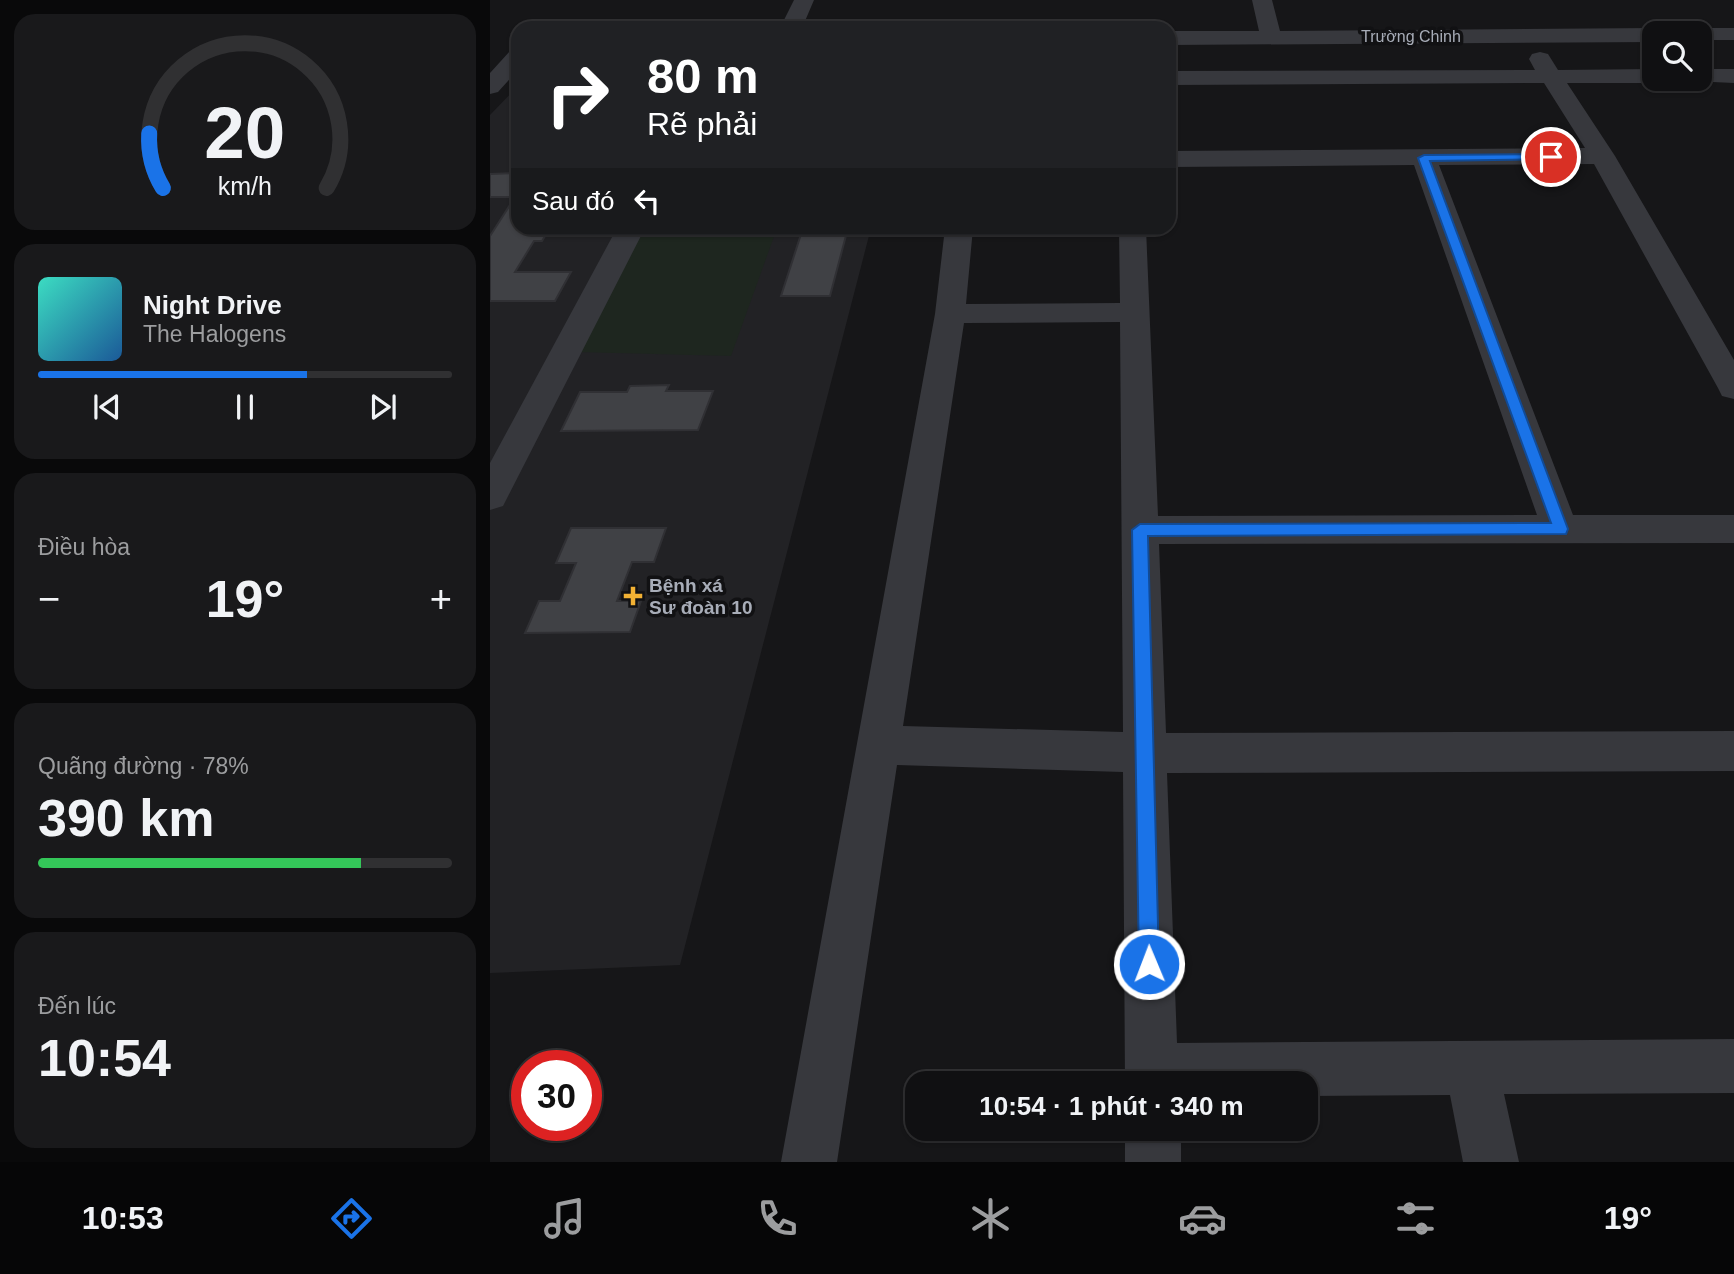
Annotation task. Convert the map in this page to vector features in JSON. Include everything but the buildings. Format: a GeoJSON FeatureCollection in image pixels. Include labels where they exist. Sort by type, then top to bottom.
{"type":"FeatureCollection","features":[{"type":"Feature","properties":{"kind":"street"},"geometry":{"type":"LineString","coordinates":[[795,21],[804,0]]}},
{"type":"Feature","properties":{"kind":"street"},"geometry":{"type":"LineString","coordinates":[[1262,0],[1271,37]]}},
{"type":"Feature","properties":{"kind":"street"},"geometry":{"type":"LineString","coordinates":[[1712,34],[1734,34]]}},
{"type":"Feature","properties":{"kind":"street","name":"Trường Chinh"},"geometry":{"type":"LineString","coordinates":[[1176,38],[1642,35]]}},
{"type":"Feature","properties":{"kind":"street"},"geometry":{"type":"LineString","coordinates":[[490,52],[511,59],[490,87]]}},
{"type":"Feature","properties":{"kind":"street","name":"Trường Chinh"},"geometry":{"type":"LineString","coordinates":[[1176,53],[1545,65],[1642,75]]}},
{"type":"Feature","properties":{"kind":"street"},"geometry":{"type":"LineString","coordinates":[[1712,54],[1734,54]]}},
{"type":"Feature","properties":{"kind":"street","name":"Trường Chinh"},"geometry":{"type":"LineString","coordinates":[[1176,78],[1545,65],[1642,55]]}},
{"type":"Feature","properties":{"kind":"street"},"geometry":{"type":"LineString","coordinates":[[1545,65],[1602,156],[1734,388]]}},
{"type":"Feature","properties":{"kind":"street"},"geometry":{"type":"LineString","coordinates":[[1712,76],[1734,76]]}},
{"type":"Feature","properties":{"kind":"street"},"geometry":{"type":"LineString","coordinates":[[1176,159],[1602,156]]}},
{"type":"Feature","properties":{"kind":"street"},"geometry":{"type":"LineString","coordinates":[[1424,158],[1560,529]]}},
{"type":"Feature","properties":{"kind":"street"},"geometry":{"type":"LineString","coordinates":[[490,496],[627,235]]}},
{"type":"Feature","properties":{"kind":"street"},"geometry":{"type":"LineString","coordinates":[[809,1162],[950,314],[958,235]]}},
{"type":"Feature","properties":{"kind":"street"},"geometry":{"type":"LineString","coordinates":[[1133,235],[1152,1071]]}},
{"type":"Feature","properties":{"kind":"street"},"geometry":{"type":"LineString","coordinates":[[950,314],[1135,312]]}},
{"type":"Feature","properties":{"kind":"street"},"geometry":{"type":"LineString","coordinates":[[1140,530],[1734,529]]}},
{"type":"Feature","properties":{"kind":"street"},"geometry":{"type":"LineString","coordinates":[[879,745],[1144,753],[1734,751]]}},
{"type":"Feature","properties":{"kind":"street"},"geometry":{"type":"LineString","coordinates":[[1318,1072],[1734,1066]]}},
{"type":"Feature","properties":{"kind":"street"},"geometry":{"type":"LineString","coordinates":[[1471,1068],[1491,1162]]}},
{"type":"Feature","properties":{"kind":"street"},"geometry":{"type":"LineString","coordinates":[[1153,1141],[1153,1162]]}},
{"type":"Feature","properties":{"kind":"shaded area","name":"Bệnh xá Sư đoàn 10"},"geometry":{"type":"Polygon","coordinates":[[[511,93],[511,235],[869,235],[680,965],[490,973],[490,115],[511,93]]]}},
{"type":"Feature","properties":{"kind":"shaded area"},"geometry":{"type":"Polygon","coordinates":[[[638,235],[774,235],[731,356],[577,352],[638,235]]]}},
{"type":"Feature","properties":{"kind":"place","name":"Bệnh xá Sư đoàn 10"},"geometry":{"type":"Point","coordinates":[633,596]}},
{"type":"Feature","properties":{"kind":"route"},"geometry":{"type":"LineString","coordinates":[[1149,964],[1140,530],[1560,529],[1424,158],[1551,157]]}}]}
